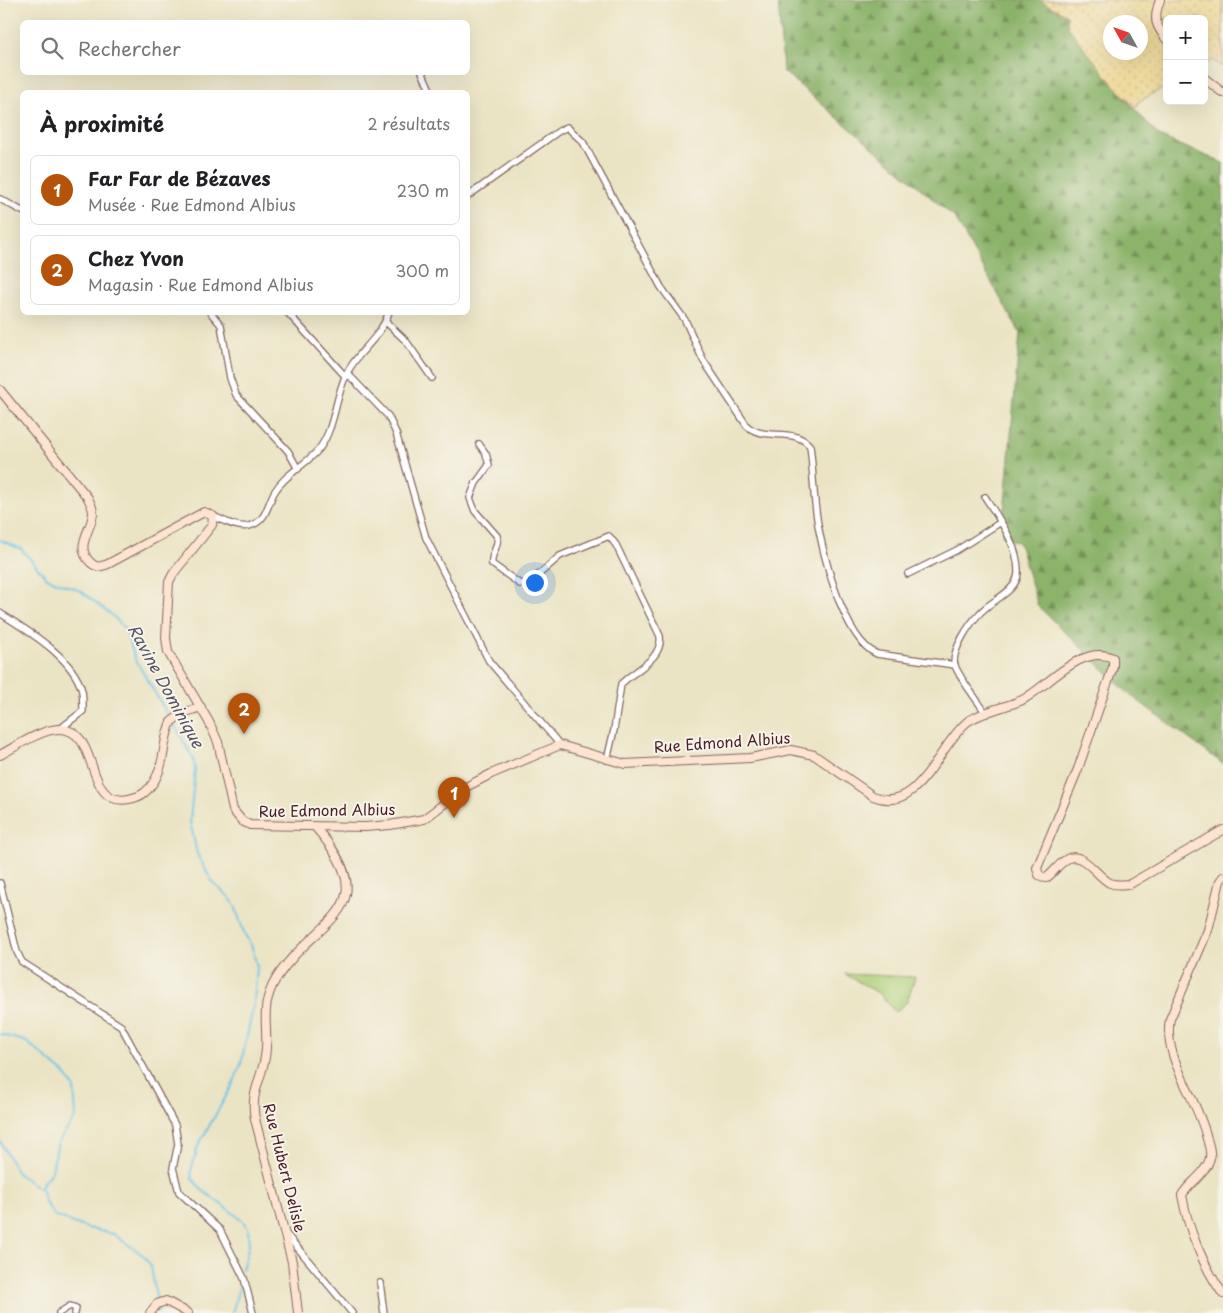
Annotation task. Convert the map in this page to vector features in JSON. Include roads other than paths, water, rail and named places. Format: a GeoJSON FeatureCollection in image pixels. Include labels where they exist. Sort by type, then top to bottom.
{"type":"FeatureCollection","features":[{"type":"Feature","properties":{"kind":"main road"},"geometry":{"type":"LineString","coordinates":[[1160,0],[1156,10],[1156,26],[1163,35]]}},
{"type":"Feature","properties":{"kind":"main road"},"geometry":{"type":"LineString","coordinates":[[1208,81],[1223,93]]}},
{"type":"Feature","properties":{"kind":"main road"},"geometry":{"type":"LineString","coordinates":[[0,390],[88,498],[93,515],[84,540],[84,548],[86,558],[92,565],[100,567],[108,564],[204,512],[213,516]]}},
{"type":"Feature","properties":{"kind":"main road","name":"Rue Edmond Albius"},"geometry":{"type":"LineString","coordinates":[[213,516],[212,525],[172,574],[169,582],[166,638],[168,652],[197,709],[218,742],[230,802],[237,816],[250,825],[316,828],[390,825],[424,819],[466,787],[510,765],[560,745],[625,764],[750,758],[790,750],[803,752],[814,755],[873,796],[884,800],[897,800],[919,783],[955,733],[968,721],[1022,700],[1060,671],[1089,657],[1100,655],[1113,658],[1113,667],[1087,746],[1037,868],[1039,875],[1046,878],[1067,859],[1076,858],[1084,861],[1108,882],[1116,885],[1130,884],[1223,830]]}},
{"type":"Feature","properties":{"kind":"main road"},"geometry":{"type":"LineString","coordinates":[[0,755],[48,731],[60,729],[71,732],[82,742],[99,788],[108,797],[121,801],[141,797],[154,782],[162,763],[168,727],[175,716],[197,709]]}},
{"type":"Feature","properties":{"kind":"main road","name":"Rue Hubert Delisle"},"geometry":{"type":"LineString","coordinates":[[298,1313],[292,1262],[255,1119],[253,1096],[264,1058],[264,1010],[267,998],[276,980],[289,962],[331,922],[345,899],[345,875],[340,861],[316,828]]}},
{"type":"Feature","properties":{"kind":"main road"},"geometry":{"type":"LineString","coordinates":[[1223,877],[1220,881],[1208,930],[1170,1019],[1167,1032],[1172,1052],[1206,1130],[1210,1151],[1207,1165],[1182,1195],[1185,1210],[1212,1279],[1223,1294]]}},
{"type":"Feature","properties":{"kind":"main road"},"geometry":{"type":"LineString","coordinates":[[151,1311],[162,1302],[170,1302],[188,1313]]}},
{"type":"Feature","properties":{"kind":"street"},"geometry":{"type":"LineString","coordinates":[[423,75],[430,90]]}},
{"type":"Feature","properties":{"kind":"street"},"geometry":{"type":"LineString","coordinates":[[470,195],[559,131],[567,127],[573,131],[583,142],[661,286],[684,320],[703,360],[747,426],[754,432],[764,434],[796,435],[805,440],[810,446],[821,542],[843,613],[854,632],[868,651],[877,654],[955,665]]}},
{"type":"Feature","properties":{"kind":"street"},"geometry":{"type":"LineString","coordinates":[[0,199],[20,210]]}},
{"type":"Feature","properties":{"kind":"street"},"geometry":{"type":"LineString","coordinates":[[213,315],[221,325],[230,378],[236,395],[288,451],[298,469]]}},
{"type":"Feature","properties":{"kind":"street"},"geometry":{"type":"LineString","coordinates":[[291,315],[346,375],[384,409],[396,433],[426,538],[489,661],[560,745]]}},
{"type":"Feature","properties":{"kind":"street"},"geometry":{"type":"LineString","coordinates":[[213,516],[241,527],[258,522],[267,512],[275,491],[287,477],[320,448],[328,431],[346,375],[378,336],[388,315]]}},
{"type":"Feature","properties":{"kind":"street"},"geometry":{"type":"LineString","coordinates":[[386,322],[406,341],[432,378]]}},
{"type":"Feature","properties":{"kind":"street"},"geometry":{"type":"LineString","coordinates":[[479,444],[486,454],[489,465],[476,483],[470,498],[475,511],[497,536],[498,541],[491,559],[492,564],[520,584],[529,583],[560,556],[608,536],[624,562],[660,636],[661,644],[656,656],[633,672],[621,684],[607,760]]}},
{"type":"Feature","properties":{"kind":"street"},"geometry":{"type":"LineString","coordinates":[[985,497],[1001,522],[1017,556],[1018,574],[1015,584],[980,612],[954,652],[955,665],[986,714]]}},
{"type":"Feature","properties":{"kind":"street"},"geometry":{"type":"LineString","coordinates":[[908,574],[957,550],[1001,522]]}},
{"type":"Feature","properties":{"kind":"street"},"geometry":{"type":"LineString","coordinates":[[0,613],[36,636],[69,665],[74,674],[82,692],[83,711],[60,729]]}},
{"type":"Feature","properties":{"kind":"street"},"geometry":{"type":"LineString","coordinates":[[0,883],[17,952],[22,962],[104,1013],[121,1026],[175,1125],[178,1144],[173,1168],[179,1192],[220,1230],[244,1278],[253,1313]]}},
{"type":"Feature","properties":{"kind":"street"},"geometry":{"type":"LineString","coordinates":[[286,1234],[352,1313]]}},
{"type":"Feature","properties":{"kind":"street"},"geometry":{"type":"LineString","coordinates":[[380,1283],[384,1313]]}},
{"type":"Feature","properties":{"kind":"street"},"geometry":{"type":"LineString","coordinates":[[59,1313],[70,1306],[76,1308],[75,1313]]}},
{"type":"Feature","properties":{"kind":"waterway","name":"Ravine Dominique"},"geometry":{"type":"LineString","coordinates":[[0,540],[21,549],[47,578],[81,591],[114,617],[125,629],[135,659],[171,720]]}},
{"type":"Feature","properties":{"kind":"waterway","name":"Ravine Dominique"},"geometry":{"type":"LineString","coordinates":[[174,724],[193,758],[195,769],[190,821],[197,854],[213,883],[229,897],[235,906],[244,933],[252,947],[257,967],[254,1003],[241,1064],[234,1082],[198,1146],[191,1171],[192,1178],[202,1190],[241,1219],[248,1228],[249,1245],[242,1269]]}},
{"type":"Feature","properties":{"kind":"waterway"},"geometry":{"type":"LineString","coordinates":[[0,1034],[27,1042],[64,1073],[74,1087],[76,1117],[58,1142],[52,1171],[43,1182],[41,1189],[45,1202],[55,1216],[87,1228],[113,1234],[143,1255],[151,1266],[157,1303]]}},
{"type":"Feature","properties":{"kind":"waterway"},"geometry":{"type":"LineString","coordinates":[[0,1141],[18,1174],[41,1189]]}},
{"type":"Feature","properties":{"kind":"waterway","name":"Ravine Dominique"},"geometry":{"type":"LineString","coordinates":[[232,1313],[240,1284],[240,1276]]}},
{"type":"Feature","properties":{"kind":"waterway"},"geometry":{"type":"LineString","coordinates":[[158,1307],[158,1313]]}},
{"type":"Feature","properties":{"kind":"place","name":"Chez Yvon"},"geometry":{"type":"Point","coordinates":[244,734]}},
{"type":"Feature","properties":{"kind":"place","name":"Far Far de Bézaves"},"geometry":{"type":"Point","coordinates":[454,818]}}]}
